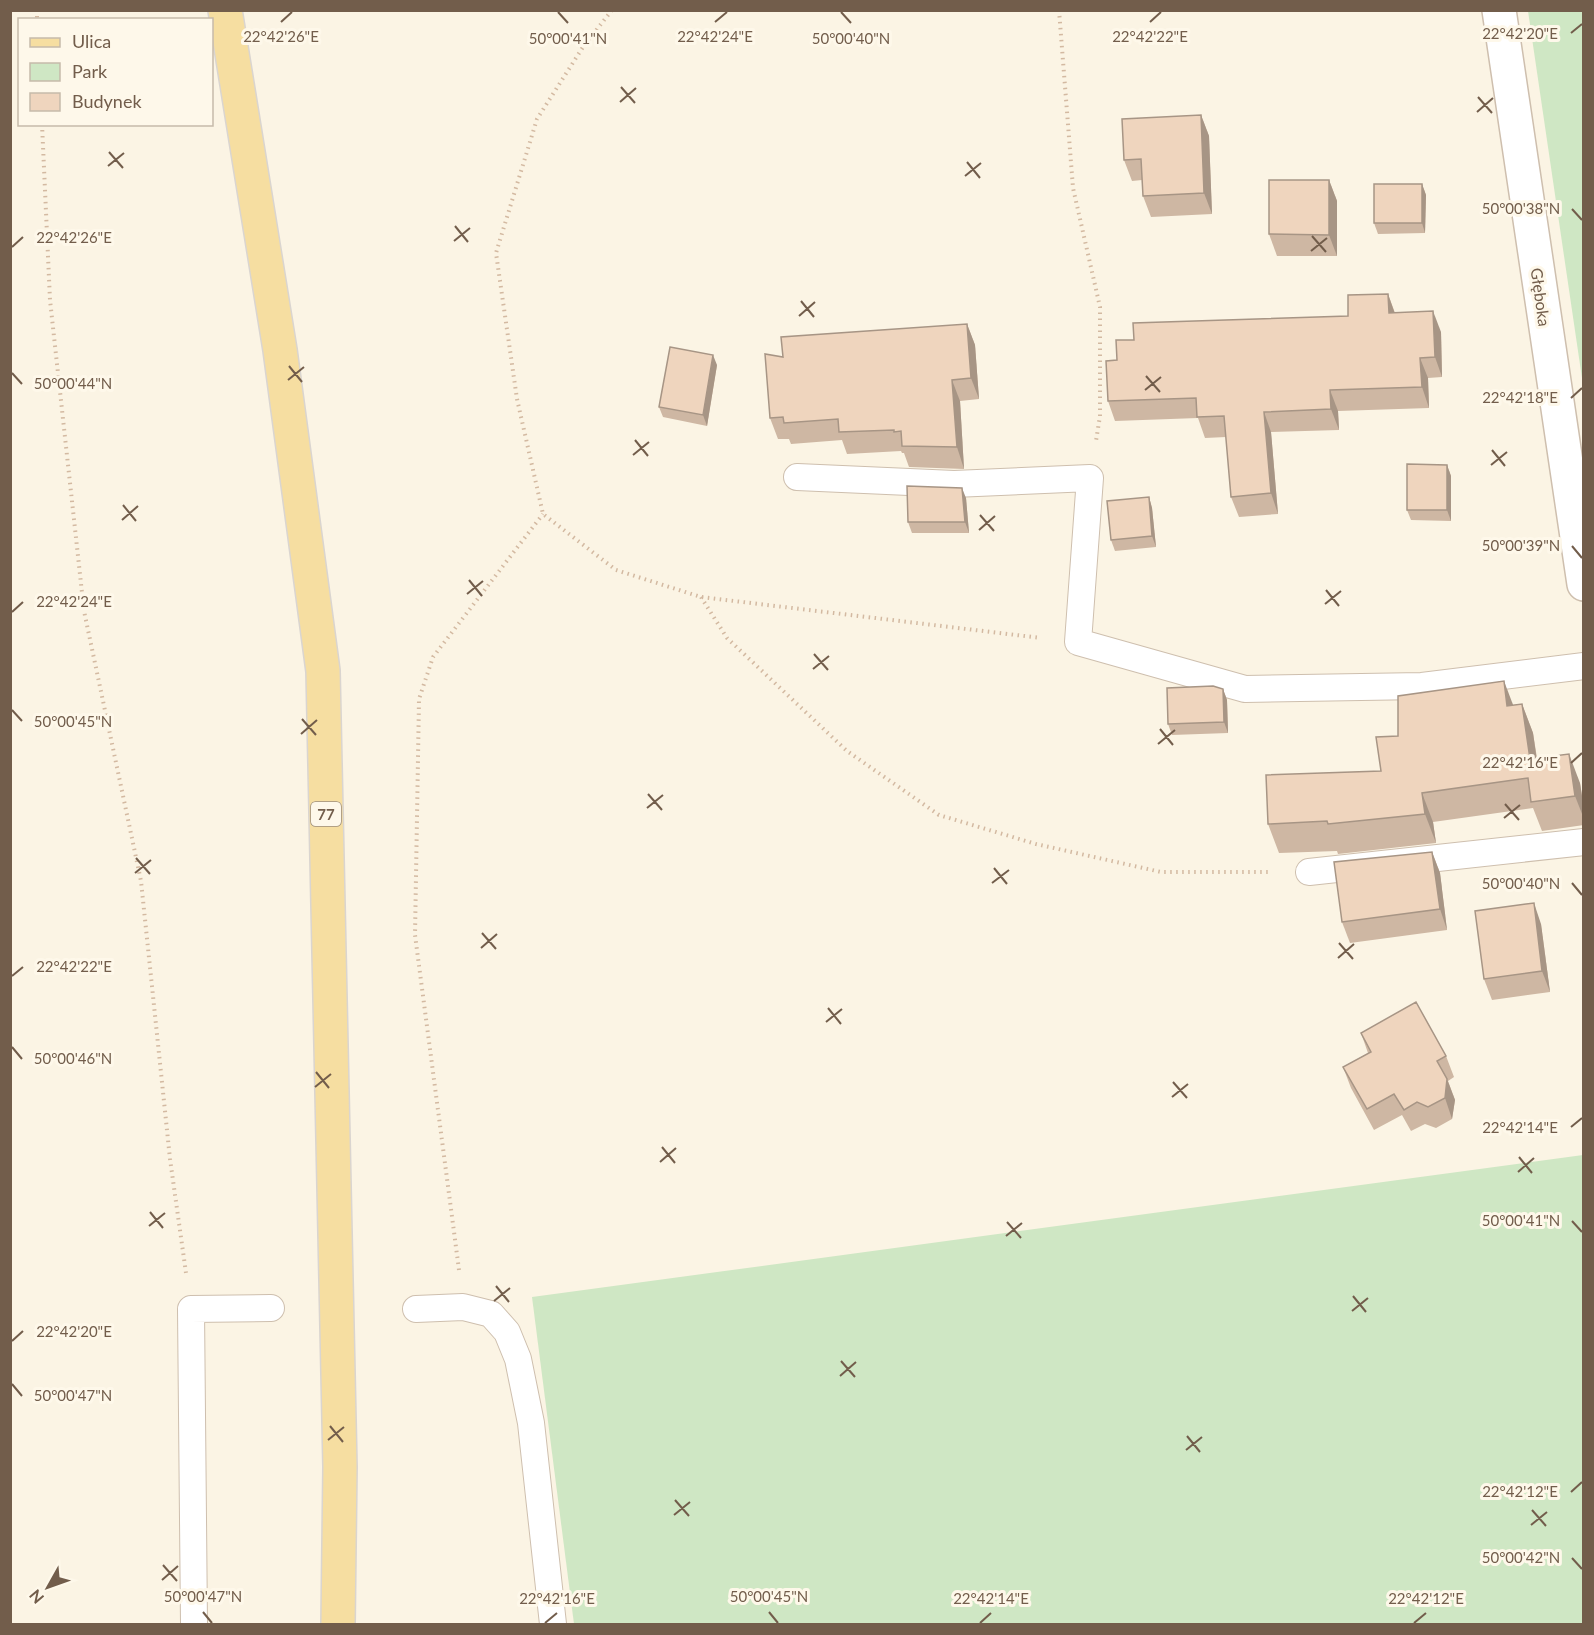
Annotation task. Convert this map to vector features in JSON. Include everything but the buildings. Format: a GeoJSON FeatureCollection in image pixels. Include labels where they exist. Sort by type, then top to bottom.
{"type":"FeatureCollection","features":[{"type":"Feature","properties":{"kind":"main road","name":"77"},"geometry":{"type":"LineString","coordinates":[[225,10],[280,350],[323,671],[340,1467],[338,1624]]}},
{"type":"Feature","properties":{"kind":"street","name":"Głęboka"},"geometry":{"type":"LineString","coordinates":[[1499,10],[1584,584]]}},
{"type":"Feature","properties":{"kind":"lane"},"geometry":{"type":"LineString","coordinates":[[797,477],[954,484],[1090,478],[1078,642],[1245,689],[1422,686],[1584,666]]}},
{"type":"Feature","properties":{"kind":"lane"},"geometry":{"type":"LineString","coordinates":[[1309,872],[1584,842]]}},
{"type":"Feature","properties":{"kind":"lane"},"geometry":{"type":"LineString","coordinates":[[416,1309],[463,1306],[491,1314],[507,1332],[518,1359],[531,1423],[553,1624]]}},
{"type":"Feature","properties":{"kind":"lane"},"geometry":{"type":"LineString","coordinates":[[194,1624],[191,1309],[271,1308]]}},
{"type":"Feature","properties":{"kind":"path"},"geometry":{"type":"LineString","coordinates":[[612,10],[583,47],[537,119],[496,253],[517,399],[543,514],[616,570],[700,597],[1078,642]]}},
{"type":"Feature","properties":{"kind":"path"},"geometry":{"type":"LineString","coordinates":[[1059,10],[1073,188],[1100,307],[1100,416],[1090,478]]}},
{"type":"Feature","properties":{"kind":"path"},"geometry":{"type":"LineString","coordinates":[[42,126],[50,300],[84,611],[141,881],[170,1159],[191,1309]]}},
{"type":"Feature","properties":{"kind":"path"},"geometry":{"type":"LineString","coordinates":[[463,1306],[441,1124],[414,935],[419,699],[433,657],[543,514]]}},
{"type":"Feature","properties":{"kind":"path"},"geometry":{"type":"LineString","coordinates":[[700,597],[727,638],[847,751],[939,815],[1036,844],[1161,872],[1309,872]]}},
{"type":"Feature","properties":{"kind":"green space"},"geometry":{"type":"Polygon","coordinates":[[[1528,11],[1583,11],[1583,385],[1528,11]]]}},
{"type":"Feature","properties":{"kind":"green space"},"geometry":{"type":"Polygon","coordinates":[[[1583,1155],[1583,1624],[574,1624],[532,1297],[1583,1155]]]}}]}
